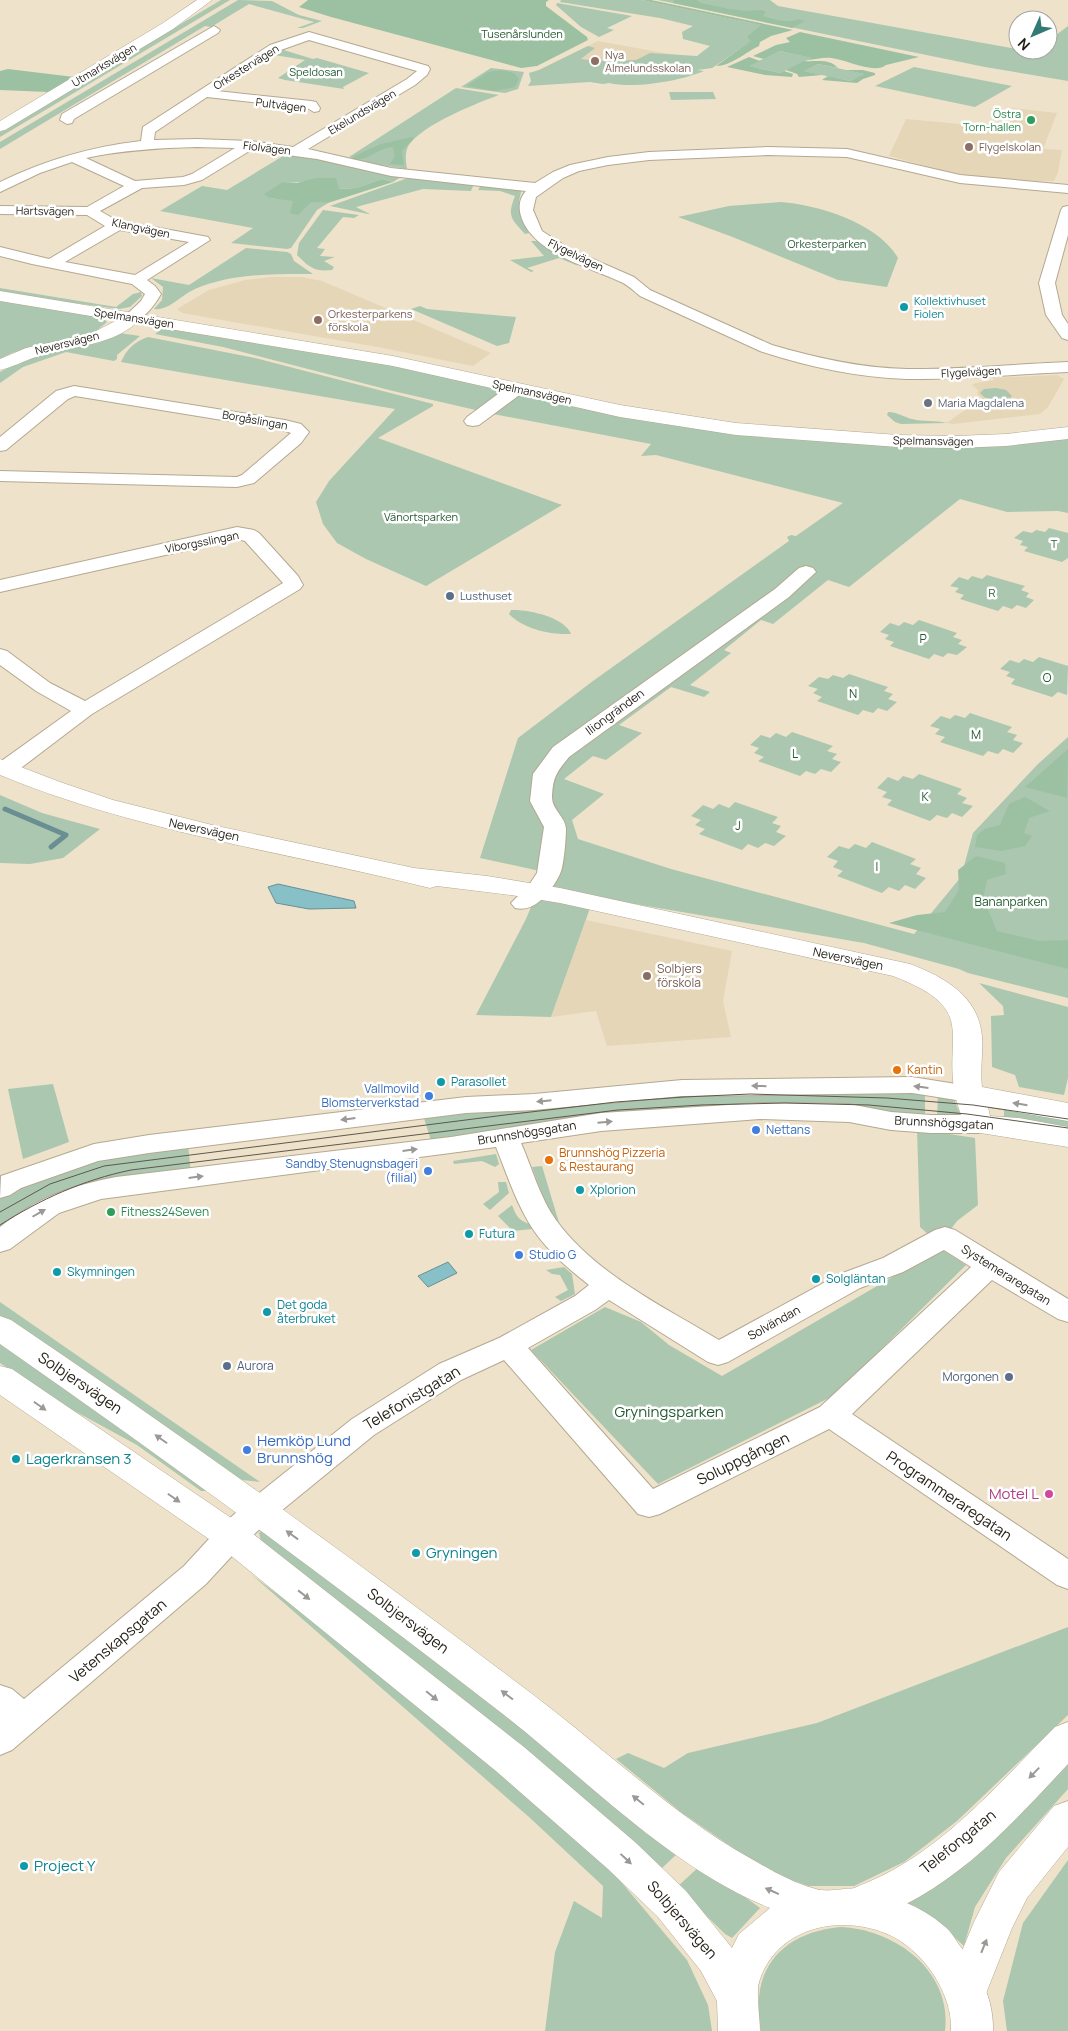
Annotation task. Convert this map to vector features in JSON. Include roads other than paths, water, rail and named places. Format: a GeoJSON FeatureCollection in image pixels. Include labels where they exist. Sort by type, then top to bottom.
{"type":"FeatureCollection","features":[{"type":"Feature","properties":{"kind":"main road","name":"Utmarksvägen"},"geometry":{"type":"LineString","coordinates":[[0,127],[168,26],[206,0]]}},
{"type":"Feature","properties":{"kind":"main road","name":"Spelmansvägen"},"geometry":{"type":"LineString","coordinates":[[0,296],[393,361],[516,389],[736,430],[956,442],[1006,440],[1068,433]]}},
{"type":"Feature","properties":{"kind":"main road","name":"Neversvägen"},"geometry":{"type":"LineString","coordinates":[[0,365],[32,352],[94,338],[113,330],[131,318]]}},
{"type":"Feature","properties":{"kind":"main road","name":"Neversvägen"},"geometry":{"type":"LineString","coordinates":[[2,768],[50,787],[148,818],[413,876],[490,896],[530,896],[567,907],[608,907],[888,967],[924,978],[943,989],[962,1008],[967,1020],[969,1094],[978,1124]]}},
{"type":"Feature","properties":{"kind":"main road"},"geometry":{"type":"LineString","coordinates":[[969,1094],[1068,1112]]}},
{"type":"Feature","properties":{"kind":"main road","name":"Brunnshögsgatan"},"geometry":{"type":"LineString","coordinates":[[978,1124],[1068,1136]]}},
{"type":"Feature","properties":{"kind":"main road","name":"Solbjersvägen"},"geometry":{"type":"LineString","coordinates":[[0,1328],[165,1442],[245,1524],[622,1856],[672,1904],[716,1958],[738,2012]]}},
{"type":"Feature","properties":{"kind":"main road","name":"Solbjersvägen"},"geometry":{"type":"LineString","coordinates":[[0,1378],[245,1524],[545,1725],[699,1848],[753,1883],[792,1900],[884,1913],[911,1925],[934,1943],[953,1966],[966,1992],[971,2009],[972,2031]]}},
{"type":"Feature","properties":{"kind":"main road","name":"Telefongatan"},"geometry":{"type":"LineString","coordinates":[[738,2012],[740,1976],[746,1959],[769,1931],[800,1913],[837,1907],[905,1884],[943,1858],[985,1824],[1068,1738]]}},
{"type":"Feature","properties":{"kind":"main road"},"geometry":{"type":"LineString","coordinates":[[966,1992],[994,1922],[1013,1885],[1068,1818]]}},
{"type":"Feature","properties":{"kind":"street"},"geometry":{"type":"LineString","coordinates":[[67,120],[67,117],[75,112],[214,30]]}},
{"type":"Feature","properties":{"kind":"street","name":"Orkestervägen"},"geometry":{"type":"LineString","coordinates":[[147,145],[148,130],[274,48],[309,36],[424,69]]}},
{"type":"Feature","properties":{"kind":"street","name":"Ekelundsvägen"},"geometry":{"type":"LineString","coordinates":[[296,151],[411,82],[424,72],[424,69]]}},
{"type":"Feature","properties":{"kind":"street","name":"Pultvägen"},"geometry":{"type":"LineString","coordinates":[[205,93],[250,99],[251,101],[306,110],[358,114]]}},
{"type":"Feature","properties":{"kind":"street","name":"Fiolvägen"},"geometry":{"type":"LineString","coordinates":[[0,188],[32,172],[74,158],[105,151],[147,145],[206,142],[296,151],[389,172],[538,188]]}},
{"type":"Feature","properties":{"kind":"street","name":"Klangvägen"},"geometry":{"type":"LineString","coordinates":[[90,211],[135,186],[197,178],[250,145]]}},
{"type":"Feature","properties":{"kind":"street"},"geometry":{"type":"LineString","coordinates":[[538,188],[575,168],[608,160],[657,156],[815,151],[857,155],[960,179],[1068,189]]}},
{"type":"Feature","properties":{"kind":"street"},"geometry":{"type":"LineString","coordinates":[[74,158],[135,186]]}},
{"type":"Feature","properties":{"kind":"street","name":"Flygelvägen"},"geometry":{"type":"LineString","coordinates":[[538,188],[528,196],[526,210],[537,234],[551,244],[629,280],[645,293],[766,348],[784,354],[852,368],[907,374],[968,373],[1068,367]]}},
{"type":"Feature","properties":{"kind":"street","name":"Hartsvägen"},"geometry":{"type":"LineString","coordinates":[[0,210],[90,211]]}},
{"type":"Feature","properties":{"kind":"street"},"geometry":{"type":"LineString","coordinates":[[1068,210],[1047,283],[1054,315],[1068,335]]}},
{"type":"Feature","properties":{"kind":"street","name":"Klangvägen"},"geometry":{"type":"LineString","coordinates":[[90,211],[112,224],[203,240],[137,280]]}},
{"type":"Feature","properties":{"kind":"street"},"geometry":{"type":"LineString","coordinates":[[51,264],[118,225]]}},
{"type":"Feature","properties":{"kind":"street"},"geometry":{"type":"LineString","coordinates":[[0,251],[51,264],[137,280],[150,289],[153,294],[147,304],[131,318]]}},
{"type":"Feature","properties":{"kind":"street"},"geometry":{"type":"LineString","coordinates":[[474,421],[516,389]]}},
{"type":"Feature","properties":{"kind":"street","name":"Borgåslingan"},"geometry":{"type":"LineString","coordinates":[[0,446],[62,395],[74,391],[285,425],[295,428],[300,432],[295,439],[248,479],[237,482],[0,476]]}},
{"type":"Feature","properties":{"kind":"street","name":"Viborgsslingan"},"geometry":{"type":"LineString","coordinates":[[0,586],[237,533],[247,534],[252,537],[291,580],[293,585],[85,710],[2,768]]}},
{"type":"Feature","properties":{"kind":"street","name":"Iliongränden"},"geometry":{"type":"LineString","coordinates":[[530,896],[549,873],[555,827],[541,801],[544,774],[561,752],[782,593],[806,572]]}},
{"type":"Feature","properties":{"kind":"street"},"geometry":{"type":"LineString","coordinates":[[0,655],[43,687],[85,710]]}},
{"type":"Feature","properties":{"kind":"street"},"geometry":{"type":"LineString","coordinates":[[0,1189],[11,1182],[94,1153],[149,1144],[466,1105],[534,1102],[682,1088],[748,1086],[912,1086],[969,1094]]}},
{"type":"Feature","properties":{"kind":"street","name":"Brunnshögsgatan"},"geometry":{"type":"LineString","coordinates":[[0,1242],[27,1220],[56,1204],[99,1190],[135,1183],[190,1178],[505,1137],[601,1122],[760,1111],[850,1114],[891,1121],[931,1124],[978,1124]]}},
{"type":"Feature","properties":{"kind":"street"},"geometry":{"type":"LineString","coordinates":[[505,1137],[532,1203],[547,1228],[567,1252],[610,1286]]}},
{"type":"Feature","properties":{"kind":"street","name":"Solvändan"},"geometry":{"type":"LineString","coordinates":[[610,1286],[718,1354],[850,1282],[893,1265],[945,1237]]}},
{"type":"Feature","properties":{"kind":"street","name":"Systemeraregatan"},"geometry":{"type":"LineString","coordinates":[[945,1237],[1068,1312]]}},
{"type":"Feature","properties":{"kind":"street","name":"Soluppgången"},"geometry":{"type":"LineString","coordinates":[[509,1346],[649,1505],[831,1415],[990,1266]]}},
{"type":"Feature","properties":{"kind":"street","name":"Telefonistgatan"},"geometry":{"type":"LineString","coordinates":[[245,1524],[363,1427],[450,1372],[509,1346],[585,1303],[610,1286]]}},
{"type":"Feature","properties":{"kind":"street","name":"Programmeraregatan"},"geometry":{"type":"LineString","coordinates":[[831,1415],[1068,1576]]}},
{"type":"Feature","properties":{"kind":"street","name":"Vetenskapsgatan"},"geometry":{"type":"LineString","coordinates":[[8,1720],[195,1575],[245,1524]]}},
{"type":"Feature","properties":{"kind":"water"},"geometry":{"type":"Polygon","coordinates":[[[278,884],[354,901],[356,908],[309,909],[276,903],[268,887],[278,884]]]}},
{"type":"Feature","properties":{"kind":"water"},"geometry":{"type":"Polygon","coordinates":[[[448,1262],[457,1273],[428,1287],[418,1276],[448,1262]]]}},
{"type":"Feature","properties":{"kind":"waterway"},"geometry":{"type":"LineString","coordinates":[[5,809],[66,835],[51,847]]}},
{"type":"Feature","properties":{"kind":"tram line"},"geometry":{"type":"LineString","coordinates":[[0,1212],[50,1184],[104,1166],[616,1102],[750,1094],[887,1098],[973,1105],[1068,1119]]}},
{"type":"Feature","properties":{"kind":"tram line"},"geometry":{"type":"LineString","coordinates":[[0,1225],[31,1207],[79,1185],[131,1170],[618,1110],[701,1105],[785,1103],[869,1105],[967,1114],[1068,1128]]}},
{"type":"Feature","properties":{"kind":"place","name":"Nya Almelundsskolan"},"geometry":{"type":"Point","coordinates":[595,61]}},
{"type":"Feature","properties":{"kind":"place","name":"Östra Torn-hallen"},"geometry":{"type":"Point","coordinates":[1031,120]}},
{"type":"Feature","properties":{"kind":"place","name":"Flygelskolan"},"geometry":{"type":"Point","coordinates":[969,147]}},
{"type":"Feature","properties":{"kind":"place","name":"Kollektivhuset Fiolen"},"geometry":{"type":"Point","coordinates":[904,307]}},
{"type":"Feature","properties":{"kind":"place","name":"Orkesterparkens förskola"},"geometry":{"type":"Point","coordinates":[318,320]}},
{"type":"Feature","properties":{"kind":"place","name":"Maria Magdalena"},"geometry":{"type":"Point","coordinates":[928,403]}},
{"type":"Feature","properties":{"kind":"place","name":"Lusthuset"},"geometry":{"type":"Point","coordinates":[450,596]}},
{"type":"Feature","properties":{"kind":"place","name":"Solbjers förskola"},"geometry":{"type":"Point","coordinates":[647,976]}},
{"type":"Feature","properties":{"kind":"place","name":"Kantin"},"geometry":{"type":"Point","coordinates":[897,1070]}},
{"type":"Feature","properties":{"kind":"place","name":"Parasollet"},"geometry":{"type":"Point","coordinates":[441,1082]}},
{"type":"Feature","properties":{"kind":"place","name":"Vallmovild Blomsterverkstad"},"geometry":{"type":"Point","coordinates":[429,1096]}},
{"type":"Feature","properties":{"kind":"place","name":"Nettans"},"geometry":{"type":"Point","coordinates":[756,1130]}},
{"type":"Feature","properties":{"kind":"place","name":"Brunnshög Pizzeria & Restaurang"},"geometry":{"type":"Point","coordinates":[549,1160]}},
{"type":"Feature","properties":{"kind":"place","name":"Sandby Stenugnsbageri (filial)"},"geometry":{"type":"Point","coordinates":[428,1171]}},
{"type":"Feature","properties":{"kind":"place","name":"Xplorion"},"geometry":{"type":"Point","coordinates":[580,1190]}},
{"type":"Feature","properties":{"kind":"place","name":"Fitness24Seven"},"geometry":{"type":"Point","coordinates":[111,1212]}},
{"type":"Feature","properties":{"kind":"place","name":"Futura"},"geometry":{"type":"Point","coordinates":[469,1234]}},
{"type":"Feature","properties":{"kind":"place","name":"Studio G"},"geometry":{"type":"Point","coordinates":[519,1255]}},
{"type":"Feature","properties":{"kind":"place","name":"Skymningen"},"geometry":{"type":"Point","coordinates":[57,1272]}},
{"type":"Feature","properties":{"kind":"place","name":"Solgläntan"},"geometry":{"type":"Point","coordinates":[816,1279]}},
{"type":"Feature","properties":{"kind":"place","name":"Det goda återbruket"},"geometry":{"type":"Point","coordinates":[267,1312]}},
{"type":"Feature","properties":{"kind":"place","name":"Aurora"},"geometry":{"type":"Point","coordinates":[227,1366]}},
{"type":"Feature","properties":{"kind":"place","name":"Morgonen"},"geometry":{"type":"Point","coordinates":[1009,1377]}},
{"type":"Feature","properties":{"kind":"place","name":"Hemköp Lund Brunnshög"},"geometry":{"type":"Point","coordinates":[247,1450]}},
{"type":"Feature","properties":{"kind":"place","name":"Lagerkransen 3"},"geometry":{"type":"Point","coordinates":[16,1459]}},
{"type":"Feature","properties":{"kind":"place","name":"Motel L"},"geometry":{"type":"Point","coordinates":[1049,1494]}},
{"type":"Feature","properties":{"kind":"place","name":"Gryningen"},"geometry":{"type":"Point","coordinates":[416,1553]}},
{"type":"Feature","properties":{"kind":"place","name":"Project Y"},"geometry":{"type":"Point","coordinates":[24,1866]}},
{"type":"Feature","properties":{"kind":"park label","name":"Tusenårslunden"},"geometry":{"type":"Point","coordinates":[522,34]}},
{"type":"Feature","properties":{"kind":"park label","name":"Speldosan"},"geometry":{"type":"Point","coordinates":[316,72]}},
{"type":"Feature","properties":{"kind":"park label","name":"Orkesterparken"},"geometry":{"type":"Point","coordinates":[827,244]}},
{"type":"Feature","properties":{"kind":"park label","name":"Vänortsparken"},"geometry":{"type":"Point","coordinates":[421,517]}},
{"type":"Feature","properties":{"kind":"park label","name":"T"},"geometry":{"type":"Point","coordinates":[1054,544]}},
{"type":"Feature","properties":{"kind":"park label","name":"R"},"geometry":{"type":"Point","coordinates":[992,593]}},
{"type":"Feature","properties":{"kind":"park label","name":"P"},"geometry":{"type":"Point","coordinates":[923,639]}},
{"type":"Feature","properties":{"kind":"park label","name":"O"},"geometry":{"type":"Point","coordinates":[1047,678]}},
{"type":"Feature","properties":{"kind":"park label","name":"N"},"geometry":{"type":"Point","coordinates":[853,694]}},
{"type":"Feature","properties":{"kind":"park label","name":"M"},"geometry":{"type":"Point","coordinates":[976,735]}},
{"type":"Feature","properties":{"kind":"park label","name":"L"},"geometry":{"type":"Point","coordinates":[795,754]}},
{"type":"Feature","properties":{"kind":"park label","name":"K"},"geometry":{"type":"Point","coordinates":[925,797]}},
{"type":"Feature","properties":{"kind":"park label","name":"J"},"geometry":{"type":"Point","coordinates":[738,826]}},
{"type":"Feature","properties":{"kind":"park label","name":"I"},"geometry":{"type":"Point","coordinates":[877,867]}},
{"type":"Feature","properties":{"kind":"park label","name":"Bananparken"},"geometry":{"type":"Point","coordinates":[1011,902]}},
{"type":"Feature","properties":{"kind":"park label","name":"Gryningsparken"},"geometry":{"type":"Point","coordinates":[669,1412]}}]}
